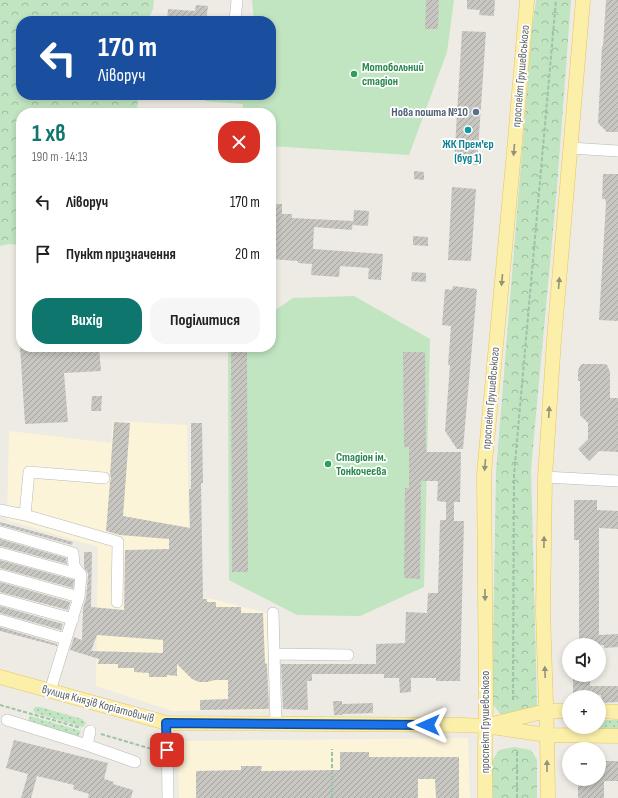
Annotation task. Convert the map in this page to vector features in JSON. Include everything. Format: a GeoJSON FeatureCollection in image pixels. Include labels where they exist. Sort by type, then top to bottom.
{"type":"FeatureCollection","features":[{"type":"Feature","properties":{"kind":"main road","name":"проспект Грушевського"},"geometry":{"type":"LineString","coordinates":[[485,798],[486,695],[484,474],[526,20],[526,0]]}},
{"type":"Feature","properties":{"kind":"main road"},"geometry":{"type":"LineString","coordinates":[[548,798],[544,612],[546,477],[554,340],[583,0]]}},
{"type":"Feature","properties":{"kind":"main road","name":"вулиця Князів Коріатовичів"},"geometry":{"type":"LineString","coordinates":[[0,677],[166,723],[485,726],[547,735],[618,736]]}},
{"type":"Feature","properties":{"kind":"main road","name":"вулиця Князів Коріатовичів"},"geometry":{"type":"LineString","coordinates":[[485,726],[546,711],[562,711]]}},
{"type":"Feature","properties":{"kind":"main road"},"geometry":{"type":"LineString","coordinates":[[606,711],[618,712]]}},
{"type":"Feature","properties":{"kind":"street"},"geometry":{"type":"LineString","coordinates":[[235,16],[237,0]]}},
{"type":"Feature","properties":{"kind":"street"},"geometry":{"type":"LineString","coordinates":[[570,148],[618,151]]}},
{"type":"Feature","properties":{"kind":"street"},"geometry":{"type":"LineString","coordinates":[[25,515],[29,472],[104,478]]}},
{"type":"Feature","properties":{"kind":"street"},"geometry":{"type":"LineString","coordinates":[[546,477],[618,482]]}},
{"type":"Feature","properties":{"kind":"street"},"geometry":{"type":"LineString","coordinates":[[0,510],[25,515],[118,542],[117,602]]}},
{"type":"Feature","properties":{"kind":"street"},"geometry":{"type":"LineString","coordinates":[[0,532],[73,553],[74,566],[81,575],[79,597],[50,691]]}},
{"type":"Feature","properties":{"kind":"street"},"geometry":{"type":"LineString","coordinates":[[0,553],[81,575]]}},
{"type":"Feature","properties":{"kind":"street"},"geometry":{"type":"LineString","coordinates":[[0,575],[79,597]]}},
{"type":"Feature","properties":{"kind":"street"},"geometry":{"type":"LineString","coordinates":[[0,599],[73,619]]}},
{"type":"Feature","properties":{"kind":"street"},"geometry":{"type":"LineString","coordinates":[[273,613],[276,724]]}},
{"type":"Feature","properties":{"kind":"street"},"geometry":{"type":"LineString","coordinates":[[0,620],[66,639]]}},
{"type":"Feature","properties":{"kind":"street"},"geometry":{"type":"LineString","coordinates":[[274,654],[348,654]]}},
{"type":"Feature","properties":{"kind":"street"},"geometry":{"type":"LineString","coordinates":[[7,720],[135,762]]}},
{"type":"Feature","properties":{"kind":"street"},"geometry":{"type":"LineString","coordinates":[[166,723],[168,798]]}},
{"type":"Feature","properties":{"kind":"street"},"geometry":{"type":"LineString","coordinates":[[87,745],[90,731]]}},
{"type":"Feature","properties":{"kind":"path"},"geometry":{"type":"LineString","coordinates":[[513,700],[514,475],[556,0]]}},
{"type":"Feature","properties":{"kind":"path"},"geometry":{"type":"LineString","coordinates":[[0,705],[155,750]]}},
{"type":"Feature","properties":{"kind":"path"},"geometry":{"type":"LineString","coordinates":[[332,749],[332,798]]}},
{"type":"Feature","properties":{"kind":"path"},"geometry":{"type":"LineString","coordinates":[[517,752],[517,798]]}},
{"type":"Feature","properties":{"kind":"shaded area"},"geometry":{"type":"Polygon","coordinates":[[[113,421],[187,425],[190,596],[212,599],[264,612],[267,615],[269,710],[172,711],[96,686],[98,547],[7,520],[9,431],[111,443],[113,421]]]}},
{"type":"Feature","properties":{"kind":"shaded area"},"geometry":{"type":"Polygon","coordinates":[[[468,738],[470,798],[179,798],[178,741],[468,738]]]}},
{"type":"Feature","properties":{"kind":"green space"},"geometry":{"type":"Polygon","coordinates":[[[0,0],[154,0],[153,9],[150,16],[16,16],[16,100],[138,100],[137,108],[16,108],[16,245],[0,246],[0,0]]]}},
{"type":"Feature","properties":{"kind":"green space","name":"Мотобольний стадіон"},"geometry":{"type":"Polygon","coordinates":[[[252,0],[454,0],[447,52],[409,155],[276,146],[276,108],[243,108],[243,104],[205,101],[276,100],[276,16],[254,16],[252,0]]]}},
{"type":"Feature","properties":{"kind":"green space"},"geometry":{"type":"Polygon","coordinates":[[[536,0],[571,0],[557,187],[531,469],[537,705],[528,714],[515,718],[501,715],[492,703],[496,472],[532,28],[536,0]]]}},
{"type":"Feature","properties":{"kind":"green space","name":"Стадіон ім. Тонкочеєва"},"geometry":{"type":"Polygon","coordinates":[[[354,296],[430,339],[424,587],[360,616],[297,615],[229,580],[228,352],[276,352],[276,310],[293,298],[354,296]]]}},
{"type":"Feature","properties":{"kind":"green space"},"geometry":{"type":"Polygon","coordinates":[[[35,707],[40,707],[82,719],[86,723],[83,727],[35,713],[33,710],[35,707]]]}},
{"type":"Feature","properties":{"kind":"green space"},"geometry":{"type":"Polygon","coordinates":[[[30,716],[81,731],[78,737],[28,723],[30,716]]]}},
{"type":"Feature","properties":{"kind":"green space"},"geometry":{"type":"Polygon","coordinates":[[[606,720],[618,720],[618,729],[606,729],[606,720]]]}},
{"type":"Feature","properties":{"kind":"green space"},"geometry":{"type":"Polygon","coordinates":[[[514,747],[531,750],[537,760],[537,798],[493,798],[492,761],[499,750],[514,747]]]}},
{"type":"Feature","properties":{"kind":"building"},"geometry":{"type":"Polygon","coordinates":[[[426,0],[439,0],[438,29],[425,29],[426,0]]]}},
{"type":"Feature","properties":{"kind":"building"},"geometry":{"type":"Polygon","coordinates":[[[467,0],[495,0],[494,16],[479,15],[480,10],[467,9],[467,0]]]}},
{"type":"Feature","properties":{"kind":"building"},"geometry":{"type":"Polygon","coordinates":[[[606,0],[618,0],[618,132],[607,132],[598,123],[606,0]]]}},
{"type":"Feature","properties":{"kind":"building"},"geometry":{"type":"Polygon","coordinates":[[[196,5],[208,6],[207,16],[167,16],[168,9],[195,11],[196,5]]]}},
{"type":"Feature","properties":{"kind":"building","name":"ЖК Прем'єр (буд 1)"},"geometry":{"type":"Polygon","coordinates":[[[462,31],[486,32],[477,165],[454,163],[462,31]]]}},
{"type":"Feature","properties":{"kind":"building"},"geometry":{"type":"Polygon","coordinates":[[[414,171],[424,172],[424,180],[414,179],[414,171]]]}},
{"type":"Feature","properties":{"kind":"building"},"geometry":{"type":"Polygon","coordinates":[[[603,174],[618,174],[618,321],[599,320],[606,203],[605,199],[602,199],[603,174]]]}},
{"type":"Feature","properties":{"kind":"building"},"geometry":{"type":"Polygon","coordinates":[[[452,187],[476,189],[471,261],[448,260],[452,187]]]}},
{"type":"Feature","properties":{"kind":"building"},"geometry":{"type":"Polygon","coordinates":[[[276,204],[282,204],[282,214],[292,214],[292,218],[353,221],[352,230],[314,227],[313,249],[383,254],[381,280],[368,279],[369,268],[340,266],[339,277],[311,275],[312,264],[298,263],[298,261],[276,259],[276,204]]]}},
{"type":"Feature","properties":{"kind":"building"},"geometry":{"type":"Polygon","coordinates":[[[354,210],[369,211],[368,226],[353,225],[354,210]]]}},
{"type":"Feature","properties":{"kind":"building"},"geometry":{"type":"Polygon","coordinates":[[[413,236],[428,237],[428,246],[413,245],[413,236]]]}},
{"type":"Feature","properties":{"kind":"building"},"geometry":{"type":"Polygon","coordinates":[[[412,272],[426,273],[426,282],[411,281],[412,272]]]}},
{"type":"Feature","properties":{"kind":"building"},"geometry":{"type":"Polygon","coordinates":[[[453,286],[477,289],[463,449],[457,449],[445,431],[450,365],[448,365],[451,326],[442,325],[445,289],[452,290],[453,286]]]}},
{"type":"Feature","properties":{"kind":"building"},"geometry":{"type":"Polygon","coordinates":[[[20,352],[99,352],[101,371],[64,373],[68,422],[25,424],[20,352]]]}},
{"type":"Feature","properties":{"kind":"building"},"geometry":{"type":"Polygon","coordinates":[[[231,352],[247,352],[248,572],[232,572],[231,352]]]}},
{"type":"Feature","properties":{"kind":"building"},"geometry":{"type":"Polygon","coordinates":[[[403,352],[425,352],[426,452],[461,452],[460,502],[454,502],[454,521],[464,521],[460,681],[436,681],[436,678],[411,678],[411,692],[400,693],[399,678],[384,678],[384,674],[312,674],[312,681],[307,681],[308,710],[283,709],[281,664],[376,664],[376,644],[405,643],[406,612],[427,613],[428,593],[438,593],[440,520],[446,520],[446,502],[437,501],[438,481],[421,481],[420,579],[404,578],[405,488],[409,488],[409,447],[404,447],[403,352]]]}},
{"type":"Feature","properties":{"kind":"building"},"geometry":{"type":"Polygon","coordinates":[[[582,364],[607,365],[610,372],[610,398],[618,398],[618,452],[599,451],[589,461],[578,449],[588,439],[588,423],[580,415],[580,381],[578,381],[578,371],[582,364]]]}},
{"type":"Feature","properties":{"kind":"building"},"geometry":{"type":"Polygon","coordinates":[[[92,396],[102,396],[101,411],[91,411],[92,396]]]}},
{"type":"Feature","properties":{"kind":"building"},"geometry":{"type":"Polygon","coordinates":[[[114,422],[130,423],[123,516],[190,528],[189,489],[191,489],[191,423],[202,423],[203,483],[201,483],[203,599],[207,599],[207,602],[216,602],[216,607],[241,607],[241,613],[263,613],[269,709],[200,710],[200,700],[228,699],[228,680],[199,682],[192,679],[177,664],[177,676],[167,675],[167,677],[149,677],[149,673],[134,672],[134,668],[118,668],[118,664],[98,664],[99,659],[70,650],[74,637],[82,640],[83,608],[86,598],[88,576],[88,573],[84,568],[84,552],[92,552],[91,607],[124,610],[125,550],[169,549],[169,539],[120,535],[106,531],[111,478],[110,474],[114,422]],[[97,635],[91,651],[163,653],[163,640],[97,635]]]}},
{"type":"Feature","properties":{"kind":"building"},"geometry":{"type":"Polygon","coordinates":[[[574,500],[597,500],[597,510],[618,511],[618,529],[599,528],[599,635],[618,634],[618,647],[606,648],[606,638],[579,638],[579,540],[574,540],[574,500]]]}},
{"type":"Feature","properties":{"kind":"building"},"geometry":{"type":"Polygon","coordinates":[[[0,522],[73,542],[72,545],[0,525],[0,522]]]}},
{"type":"Feature","properties":{"kind":"building"},"geometry":{"type":"Polygon","coordinates":[[[0,539],[66,558],[67,564],[0,546],[0,539]]]}},
{"type":"Feature","properties":{"kind":"building"},"geometry":{"type":"Polygon","coordinates":[[[0,560],[74,580],[73,588],[0,568],[0,560]]]}},
{"type":"Feature","properties":{"kind":"building"},"geometry":{"type":"Polygon","coordinates":[[[0,582],[70,602],[68,610],[0,592],[0,582]]]}},
{"type":"Feature","properties":{"kind":"building"},"geometry":{"type":"Polygon","coordinates":[[[0,606],[63,624],[61,630],[0,613],[0,606]]]}},
{"type":"Feature","properties":{"kind":"building"},"geometry":{"type":"Polygon","coordinates":[[[0,627],[57,644],[57,646],[0,631],[0,627]]]}},
{"type":"Feature","properties":{"kind":"building"},"geometry":{"type":"Polygon","coordinates":[[[573,682],[590,682],[590,686],[618,686],[618,702],[606,703],[606,690],[573,690],[573,682]]]}},
{"type":"Feature","properties":{"kind":"building"},"geometry":{"type":"Polygon","coordinates":[[[333,701],[342,701],[342,704],[373,703],[373,713],[334,715],[333,701]]]}},
{"type":"Feature","properties":{"kind":"building"},"geometry":{"type":"Polygon","coordinates":[[[14,740],[108,763],[104,779],[114,782],[113,784],[133,790],[131,798],[88,798],[89,794],[73,789],[74,785],[37,776],[31,798],[21,798],[28,774],[6,768],[14,740]]]}},
{"type":"Feature","properties":{"kind":"building"},"geometry":{"type":"Polygon","coordinates":[[[340,752],[369,752],[369,757],[459,757],[459,798],[436,798],[435,779],[418,779],[418,798],[196,798],[196,771],[241,770],[241,766],[262,766],[261,771],[340,770],[340,752]]]}},
{"type":"Feature","properties":{"kind":"building"},"geometry":{"type":"Polygon","coordinates":[[[606,761],[618,761],[618,781],[606,781],[606,761]]]}},
{"type":"Feature","properties":{"kind":"building"},"geometry":{"type":"Polygon","coordinates":[[[578,786],[604,786],[604,798],[578,798],[578,786]]]}},
{"type":"Feature","properties":{"kind":"place","name":"Мотобольний стадіон"},"geometry":{"type":"Point","coordinates":[354,74]}},
{"type":"Feature","properties":{"kind":"place","name":"Нова пошта №10"},"geometry":{"type":"Point","coordinates":[476,112]}},
{"type":"Feature","properties":{"kind":"place","name":"ЖК Прем'єр (буд 1)"},"geometry":{"type":"Point","coordinates":[468,130]}},
{"type":"Feature","properties":{"kind":"place","name":"Стадіон ім. Тонкочеєва"},"geometry":{"type":"Point","coordinates":[328,464]}},
{"type":"Feature","properties":{"kind":"route"},"geometry":{"type":"LineString","coordinates":[[167,750],[166,723],[428,725]]}}]}
